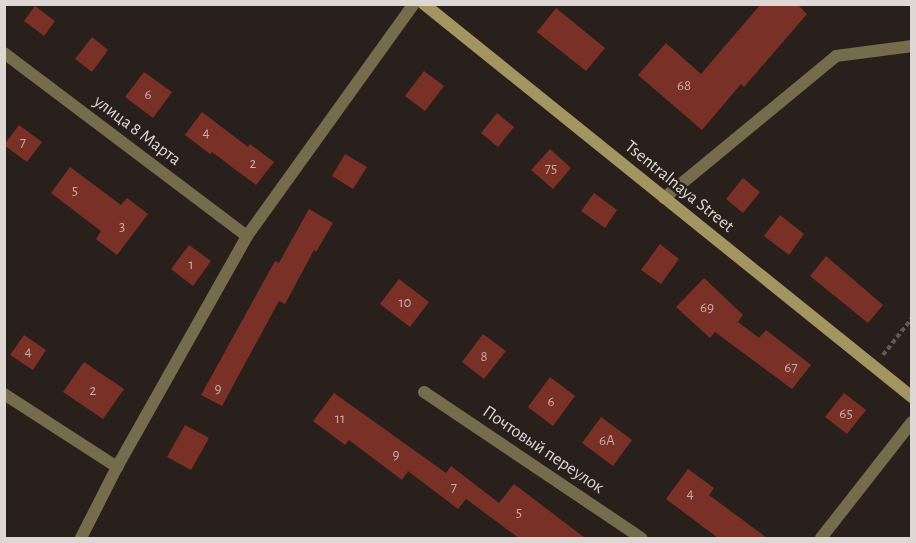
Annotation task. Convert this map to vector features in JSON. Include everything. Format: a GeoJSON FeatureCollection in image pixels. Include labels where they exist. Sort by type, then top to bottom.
{"type":"FeatureCollection","features":[{"type":"Feature","properties":{"kind":"main road","name":"Tsentralnaya Street"},"geometry":{"type":"LineString","coordinates":[[424,4],[912,397]]}},
{"type":"Feature","properties":{"kind":"street"},"geometry":{"type":"LineString","coordinates":[[81,538],[117,467],[247,236],[414,4]]}},
{"type":"Feature","properties":{"kind":"street"},"geometry":{"type":"LineString","coordinates":[[664,198],[836,56],[912,46]]}},
{"type":"Feature","properties":{"kind":"street","name":"улица 8 Марта"},"geometry":{"type":"LineString","coordinates":[[4,53],[247,236]]}},
{"type":"Feature","properties":{"kind":"street","name":"Почтовый переулок"},"geometry":{"type":"LineString","coordinates":[[424,392],[641,538]]}},
{"type":"Feature","properties":{"kind":"street"},"geometry":{"type":"LineString","coordinates":[[4,394],[117,467]]}},
{"type":"Feature","properties":{"kind":"street"},"geometry":{"type":"LineString","coordinates":[[821,538],[912,422]]}},
{"type":"Feature","properties":{"kind":"path"},"geometry":{"type":"LineString","coordinates":[[874,367],[912,318]]}},
{"type":"Feature","properties":{"kind":"building"},"geometry":{"type":"Polygon","coordinates":[[[761,4],[797,4],[807,14],[744,87],[741,84],[702,130],[638,75],[666,43],[701,74],[761,4]]]}},
{"type":"Feature","properties":{"kind":"building"},"geometry":{"type":"Polygon","coordinates":[[[35,6],[55,21],[44,36],[24,21],[35,6]]]}},
{"type":"Feature","properties":{"kind":"building"},"geometry":{"type":"Polygon","coordinates":[[[556,8],[605,48],[586,71],[537,32],[556,8]]]}},
{"type":"Feature","properties":{"kind":"building"},"geometry":{"type":"Polygon","coordinates":[[[92,37],[108,50],[92,72],[75,59],[92,37]]]}},
{"type":"Feature","properties":{"kind":"building"},"geometry":{"type":"Polygon","coordinates":[[[424,71],[444,86],[425,111],[405,96],[424,71]]]}},
{"type":"Feature","properties":{"kind":"building"},"geometry":{"type":"Polygon","coordinates":[[[144,72],[172,92],[153,118],[125,97],[144,72]]]}},
{"type":"Feature","properties":{"kind":"building"},"geometry":{"type":"Polygon","coordinates":[[[202,112],[248,147],[250,144],[274,162],[256,185],[185,135],[202,112]]]}},
{"type":"Feature","properties":{"kind":"building"},"geometry":{"type":"Polygon","coordinates":[[[497,113],[514,127],[498,147],[481,133],[497,113]]]}},
{"type":"Feature","properties":{"kind":"building"},"geometry":{"type":"Polygon","coordinates":[[[19,125],[42,142],[27,162],[4,145],[19,125]]]}},
{"type":"Feature","properties":{"kind":"building"},"geometry":{"type":"Polygon","coordinates":[[[550,149],[571,168],[553,189],[531,170],[550,149]]]}},
{"type":"Feature","properties":{"kind":"building"},"geometry":{"type":"Polygon","coordinates":[[[345,154],[367,167],[353,189],[332,176],[345,154]]]}},
{"type":"Feature","properties":{"kind":"building"},"geometry":{"type":"Polygon","coordinates":[[[70,167],[121,205],[127,198],[148,214],[117,255],[96,239],[101,231],[51,193],[70,167]]]}},
{"type":"Feature","properties":{"kind":"building"},"geometry":{"type":"Polygon","coordinates":[[[743,178],[760,192],[743,213],[726,199],[743,178]]]}},
{"type":"Feature","properties":{"kind":"building"},"geometry":{"type":"Polygon","coordinates":[[[594,193],[617,210],[605,228],[581,211],[594,193]]]}},
{"type":"Feature","properties":{"kind":"building"},"geometry":{"type":"Polygon","coordinates":[[[309,209],[333,223],[316,252],[314,250],[285,304],[279,301],[222,406],[201,395],[275,261],[279,263],[309,209]]]}},
{"type":"Feature","properties":{"kind":"building"},"geometry":{"type":"Polygon","coordinates":[[[780,215],[804,234],[789,255],[764,236],[780,215]]]}},
{"type":"Feature","properties":{"kind":"building"},"geometry":{"type":"Polygon","coordinates":[[[660,244],[679,259],[661,284],[641,270],[660,244]]]}},
{"type":"Feature","properties":{"kind":"building"},"geometry":{"type":"Polygon","coordinates":[[[189,245],[211,261],[193,286],[171,269],[189,245]]]}},
{"type":"Feature","properties":{"kind":"building"},"geometry":{"type":"Polygon","coordinates":[[[826,256],[883,305],[868,323],[810,276],[826,256]]]}},
{"type":"Feature","properties":{"kind":"building"},"geometry":{"type":"Polygon","coordinates":[[[704,278],[743,315],[738,322],[759,338],[766,330],[811,365],[792,389],[715,332],[710,338],[676,307],[704,278]]]}},
{"type":"Feature","properties":{"kind":"building"},"geometry":{"type":"Polygon","coordinates":[[[399,279],[429,302],[410,327],[380,304],[399,279]]]}},
{"type":"Feature","properties":{"kind":"building"},"geometry":{"type":"Polygon","coordinates":[[[483,334],[506,351],[484,379],[462,362],[483,334]]]}},
{"type":"Feature","properties":{"kind":"building"},"geometry":{"type":"Polygon","coordinates":[[[24,335],[46,350],[33,370],[10,355],[24,335]]]}},
{"type":"Feature","properties":{"kind":"building"},"geometry":{"type":"Polygon","coordinates":[[[84,362],[124,389],[103,419],[63,392],[84,362]]]}},
{"type":"Feature","properties":{"kind":"building"},"geometry":{"type":"Polygon","coordinates":[[[550,377],[575,396],[553,426],[528,407],[550,377]]]}},
{"type":"Feature","properties":{"kind":"building"},"geometry":{"type":"Polygon","coordinates":[[[334,393],[446,473],[451,466],[499,503],[514,484],[585,538],[519,538],[466,499],[458,509],[408,471],[402,480],[349,440],[345,445],[313,421],[334,393]]]}},
{"type":"Feature","properties":{"kind":"building"},"geometry":{"type":"Polygon","coordinates":[[[844,393],[866,410],[847,434],[825,417],[844,393]]]}},
{"type":"Feature","properties":{"kind":"building"},"geometry":{"type":"Polygon","coordinates":[[[601,417],[632,440],[613,466],[582,443],[601,417]]]}},
{"type":"Feature","properties":{"kind":"building"},"geometry":{"type":"Polygon","coordinates":[[[185,425],[209,438],[191,470],[167,457],[185,425]]]}},
{"type":"Feature","properties":{"kind":"building"},"geometry":{"type":"Polygon","coordinates":[[[688,469],[714,488],[709,495],[767,538],[718,538],[666,499],[688,469]]]}}]}
